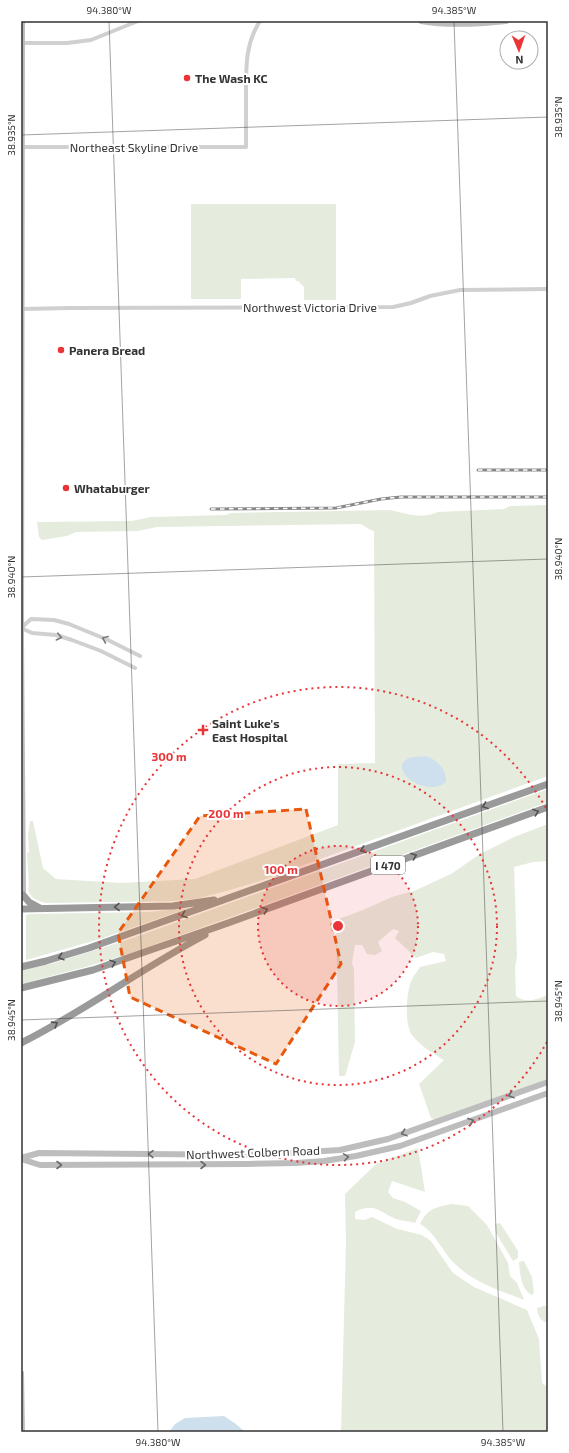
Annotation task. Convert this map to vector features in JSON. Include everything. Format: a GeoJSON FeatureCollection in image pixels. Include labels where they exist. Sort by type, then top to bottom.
{"type":"FeatureCollection","features":[{"type":"Feature","properties":{"kind":"highway","name":"I 470"},"geometry":{"type":"LineString","coordinates":[[21,967],[89,948],[548,784]]}},
{"type":"Feature","properties":{"kind":"highway","name":"I 470"},"geometry":{"type":"LineString","coordinates":[[21,988],[93,970],[228,923],[548,807]]}},
{"type":"Feature","properties":{"kind":"highway"},"geometry":{"type":"LineString","coordinates":[[21,909],[172,906],[203,902],[247,892]]}},
{"type":"Feature","properties":{"kind":"highway"},"geometry":{"type":"LineString","coordinates":[[22,897],[42,909]]}},
{"type":"Feature","properties":{"kind":"highway"},"geometry":{"type":"LineString","coordinates":[[21,1043],[44,1031],[146,968],[228,923]]}},
{"type":"Feature","properties":{"kind":"main road"},"geometry":{"type":"LineString","coordinates":[[22,21],[22,897]]}},
{"type":"Feature","properties":{"kind":"main road"},"geometry":{"type":"LineString","coordinates":[[421,21],[436,24],[481,24],[506,21]]}},
{"type":"Feature","properties":{"kind":"main road","name":"Northwest Colbern Road"},"geometry":{"type":"LineString","coordinates":[[21,1158],[39,1153],[259,1155],[340,1150],[388,1139],[548,1082]]}},
{"type":"Feature","properties":{"kind":"main road","name":"Northwest Colbern Road"},"geometry":{"type":"LineString","coordinates":[[21,1158],[40,1165],[247,1164],[324,1161],[356,1156],[400,1146],[548,1093]]}},
{"type":"Feature","properties":{"kind":"main road"},"geometry":{"type":"LineString","coordinates":[[322,1152],[324,1161]]}},
{"type":"Feature","properties":{"kind":"main road"},"geometry":{"type":"LineString","coordinates":[[21,1373],[22,1432]]}},
{"type":"Feature","properties":{"kind":"street"},"geometry":{"type":"LineString","coordinates":[[22,43],[67,43],[91,40],[138,21]]}},
{"type":"Feature","properties":{"kind":"street","name":"Northeast Skyline Drive"},"geometry":{"type":"LineString","coordinates":[[22,147],[246,147],[246,60],[250,40],[260,21]]}},
{"type":"Feature","properties":{"kind":"street","name":"Northwest Victoria Drive"},"geometry":{"type":"LineString","coordinates":[[21,310],[70,308],[393,307],[430,296],[460,290],[548,289]]}},
{"type":"Feature","properties":{"kind":"street"},"geometry":{"type":"LineString","coordinates":[[135,668],[101,651],[72,640],[56,635],[32,633],[21,628],[31,619],[54,620],[75,626],[140,656]]}},
{"type":"Feature","properties":{"kind":"highlighted area"},"geometry":{"type":"Polygon","coordinates":[[[306,809],[341,964],[276,1064],[130,997],[118,933],[200,816],[306,809]]]}},
{"type":"Feature","properties":{"kind":"shaded area"},"geometry":{"type":"Polygon","coordinates":[[[191,204],[336,204],[336,300],[304,300],[304,287],[296,281],[295,278],[241,279],[241,299],[191,299],[191,204]]]}},
{"type":"Feature","properties":{"kind":"shaded area"},"geometry":{"type":"Polygon","coordinates":[[[548,505],[548,776],[260,881],[194,899],[173,901],[46,903],[37,900],[30,895],[28,889],[27,853],[29,852],[28,836],[30,821],[33,821],[43,868],[56,879],[122,883],[195,879],[338,825],[338,764],[375,763],[374,531],[360,524],[157,527],[138,531],[76,532],[67,536],[42,540],[39,537],[37,522],[132,521],[151,517],[226,515],[231,513],[389,510],[419,516],[438,512],[504,509],[510,506],[548,505]]]}},
{"type":"Feature","properties":{"kind":"shaded area"},"geometry":{"type":"Polygon","coordinates":[[[548,789],[548,802],[134,952],[89,966],[21,984],[21,970],[54,963],[130,939],[548,789]]]}},
{"type":"Feature","properties":{"kind":"shaded area"},"geometry":{"type":"Polygon","coordinates":[[[548,824],[548,861],[533,862],[514,867],[517,956],[515,968],[516,996],[524,1000],[528,1000],[548,995],[548,1081],[434,1120],[431,1118],[419,1084],[444,1060],[423,1046],[415,1039],[409,1030],[407,998],[413,977],[420,967],[446,961],[444,954],[433,952],[416,958],[395,938],[399,931],[393,929],[378,942],[382,951],[375,955],[367,954],[362,945],[355,945],[352,963],[354,969],[355,1042],[345,1076],[339,1076],[336,920],[392,897],[414,891],[451,874],[480,854],[514,837],[548,824]]]}},
{"type":"Feature","properties":{"kind":"shaded area"},"geometry":{"type":"Polygon","coordinates":[[[189,908],[100,939],[26,960],[26,915],[149,912],[189,908]]]}},
{"type":"Feature","properties":{"kind":"shaded area"},"geometry":{"type":"Polygon","coordinates":[[[418,1148],[425,1192],[392,1181],[388,1192],[393,1198],[405,1202],[421,1211],[415,1223],[396,1219],[372,1208],[362,1209],[355,1212],[355,1219],[364,1220],[372,1217],[397,1229],[422,1235],[431,1241],[453,1273],[474,1287],[527,1310],[539,1339],[542,1383],[548,1387],[548,1432],[341,1432],[346,1241],[345,1194],[376,1164],[418,1148]]]}},
{"type":"Feature","properties":{"kind":"shaded area"},"geometry":{"type":"Polygon","coordinates":[[[452,1204],[468,1206],[487,1225],[508,1263],[510,1276],[517,1283],[524,1300],[478,1281],[470,1276],[449,1258],[430,1232],[420,1224],[429,1211],[441,1206],[452,1204]]]}},
{"type":"Feature","properties":{"kind":"shaded area"},"geometry":{"type":"Polygon","coordinates":[[[500,1223],[518,1251],[518,1258],[513,1261],[496,1233],[495,1224],[500,1223]]]}},
{"type":"Feature","properties":{"kind":"shaded area"},"geometry":{"type":"Polygon","coordinates":[[[524,1261],[532,1277],[534,1293],[532,1295],[528,1293],[523,1286],[519,1262],[524,1261]]]}},
{"type":"Feature","properties":{"kind":"shaded area"},"geometry":{"type":"Polygon","coordinates":[[[548,1306],[548,1323],[540,1318],[538,1313],[537,1308],[548,1306]]]}},
{"type":"Feature","properties":{"kind":"water"},"geometry":{"type":"Polygon","coordinates":[[[426,756],[434,760],[443,769],[446,782],[438,786],[429,787],[420,785],[406,776],[402,770],[402,764],[407,759],[426,756]]]}},
{"type":"Feature","properties":{"kind":"water"},"geometry":{"type":"Polygon","coordinates":[[[224,1416],[245,1432],[169,1432],[175,1424],[185,1418],[224,1416]]]}},
{"type":"Feature","properties":{"kind":"railway"},"geometry":{"type":"LineString","coordinates":[[478,470],[548,470]]}},
{"type":"Feature","properties":{"kind":"railway"},"geometry":{"type":"LineString","coordinates":[[211,509],[336,508],[381,499],[401,497],[548,497]]}},
{"type":"Feature","properties":{"kind":"place","name":"The Wash KC"},"geometry":{"type":"Point","coordinates":[187,78]}},
{"type":"Feature","properties":{"kind":"place","name":"Panera Bread"},"geometry":{"type":"Point","coordinates":[61,350]}},
{"type":"Feature","properties":{"kind":"place","name":"Whataburger"},"geometry":{"type":"Point","coordinates":[66,488]}},
{"type":"Feature","properties":{"kind":"place","name":"Saint Luke's East Hospital"},"geometry":{"type":"Point","coordinates":[203,730]}}]}
